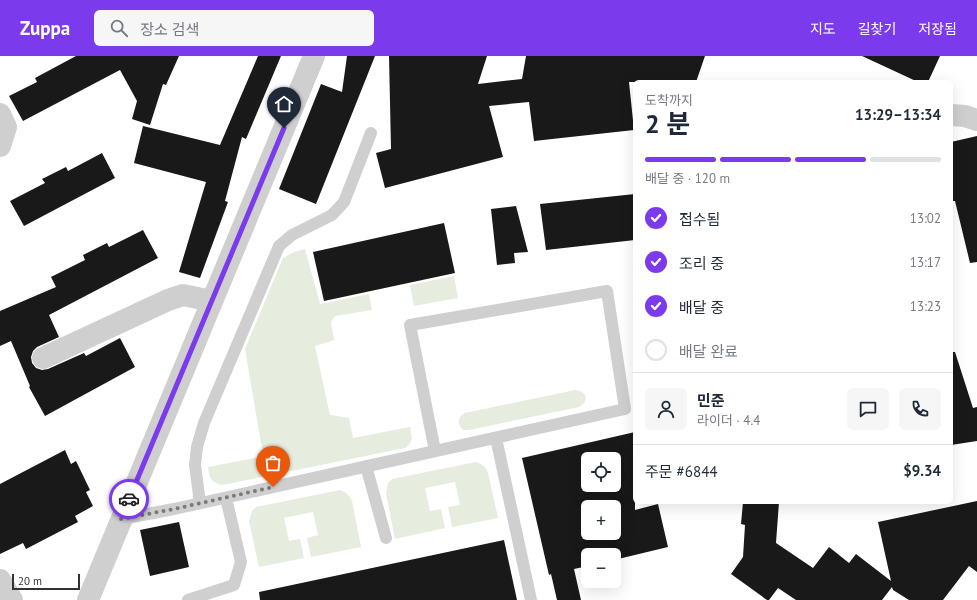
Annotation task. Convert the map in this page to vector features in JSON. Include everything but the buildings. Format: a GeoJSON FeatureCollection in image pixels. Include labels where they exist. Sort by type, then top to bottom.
{"type":"FeatureCollection","features":[{"type":"Feature","properties":{"kind":"street"},"geometry":{"type":"LineString","coordinates":[[88,600],[314,56]]}},
{"type":"Feature","properties":{"kind":"street"},"geometry":{"type":"LineString","coordinates":[[0,114],[6,127],[0,146]]}},
{"type":"Feature","properties":{"kind":"street"},"geometry":{"type":"LineString","coordinates":[[953,116],[965,116],[977,120]]}},
{"type":"Feature","properties":{"kind":"street"},"geometry":{"type":"LineString","coordinates":[[43,358],[168,300],[183,295],[212,301]]}},
{"type":"Feature","properties":{"kind":"street"},"geometry":{"type":"LineString","coordinates":[[0,580],[12,600]]}},
{"type":"Feature","properties":{"kind":"lane"},"geometry":{"type":"LineString","coordinates":[[200,503],[195,465],[197,447],[202,429],[279,246],[292,235],[332,215],[344,202],[371,133]]}},
{"type":"Feature","properties":{"kind":"lane"},"geometry":{"type":"LineString","coordinates":[[121,519],[226,498],[625,409],[607,291],[410,325],[435,451]]}},
{"type":"Feature","properties":{"kind":"lane"},"geometry":{"type":"LineString","coordinates":[[496,438],[531,600]]}},
{"type":"Feature","properties":{"kind":"lane"},"geometry":{"type":"LineString","coordinates":[[366,466],[386,538]]}},
{"type":"Feature","properties":{"kind":"lane"},"geometry":{"type":"LineString","coordinates":[[188,600],[234,585],[241,562],[226,498]]}},
{"type":"Feature","properties":{"kind":"shaded area"},"geometry":{"type":"Polygon","coordinates":[[[305,249],[320,304],[369,294],[372,310],[335,316],[331,322],[334,340],[315,346],[330,415],[349,418],[353,438],[410,427],[412,438],[410,444],[405,448],[222,485],[218,484],[211,479],[208,467],[265,456],[261,443],[245,349],[283,258],[294,252],[305,249]]]}},
{"type":"Feature","properties":{"kind":"shaded area"},"geometry":{"type":"Polygon","coordinates":[[[454,276],[458,298],[414,306],[410,285],[454,276]]]}},
{"type":"Feature","properties":{"kind":"shaded area"},"geometry":{"type":"Polygon","coordinates":[[[575,390],[582,392],[586,397],[585,402],[579,407],[469,430],[463,430],[459,423],[460,416],[465,413],[575,390]]]}},
{"type":"Feature","properties":{"kind":"shaded area"},"geometry":{"type":"Polygon","coordinates":[[[476,462],[484,466],[488,473],[498,518],[452,527],[448,507],[460,505],[455,482],[425,488],[430,511],[441,509],[445,528],[395,539],[386,493],[388,483],[392,479],[476,462]]]}},
{"type":"Feature","properties":{"kind":"shaded area"},"geometry":{"type":"Polygon","coordinates":[[[340,490],[347,494],[352,501],[361,547],[311,557],[307,538],[318,535],[313,512],[284,518],[289,541],[300,539],[304,558],[259,567],[249,521],[252,511],[256,507],[340,490]]]}},
{"type":"Feature","properties":{"kind":"way so far"},"geometry":{"type":"LineString","coordinates":[[129,499],[121,519],[273,487]]}},
{"type":"Feature","properties":{"kind":"route"},"geometry":{"type":"LineString","coordinates":[[129,499],[284,128]]}}]}
